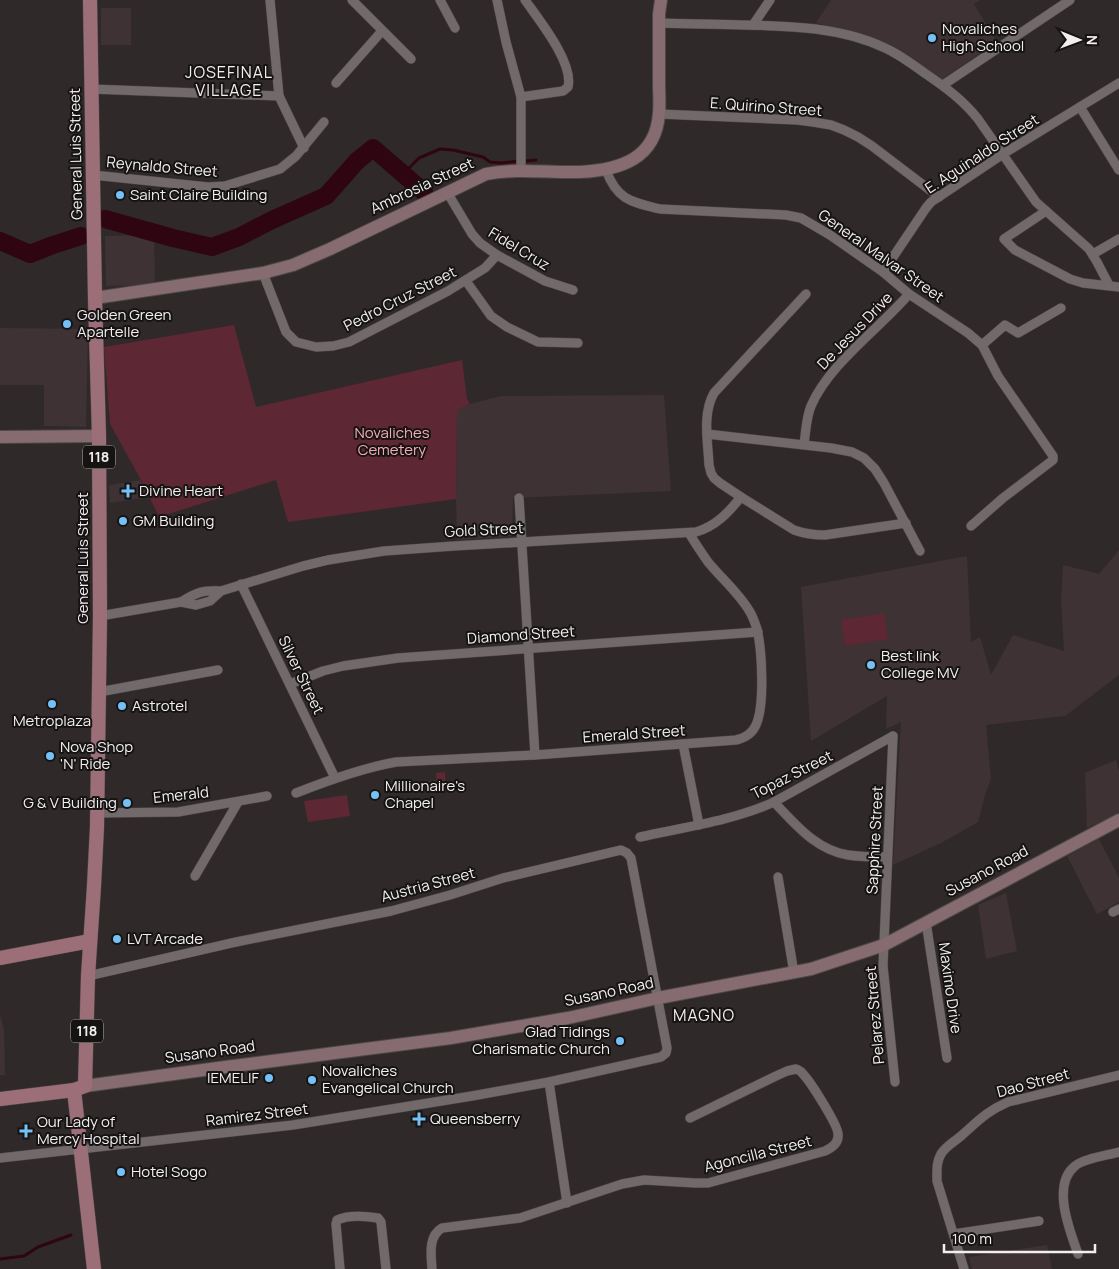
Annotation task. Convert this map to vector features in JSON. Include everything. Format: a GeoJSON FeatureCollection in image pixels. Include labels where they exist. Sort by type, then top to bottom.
{"type":"FeatureCollection","features":[{"type":"Feature","properties":{"kind":"main road","name":"General Luis Street"},"geometry":{"type":"LineString","coordinates":[[90,0],[99,436],[100,616],[94,886],[79,1088],[80,1149],[94,1269]]}},
{"type":"Feature","properties":{"kind":"main road","name":"Ambrosia Street"},"geometry":{"type":"LineString","coordinates":[[95,298],[263,273],[293,265],[486,174],[521,168],[580,172],[606,170],[623,165],[639,156],[655,134],[659,114],[659,6],[661,0]]}},
{"type":"Feature","properties":{"kind":"main road"},"geometry":{"type":"LineString","coordinates":[[0,437],[99,436]]}},
{"type":"Feature","properties":{"kind":"main road","name":"Susano Road"},"geometry":{"type":"LineString","coordinates":[[79,1088],[452,1038],[568,1018],[658,998],[812,969],[884,945],[1119,820]]}},
{"type":"Feature","properties":{"kind":"main road"},"geometry":{"type":"LineString","coordinates":[[0,958],[90,941]]}},
{"type":"Feature","properties":{"kind":"main road"},"geometry":{"type":"LineString","coordinates":[[0,1099],[79,1088]]}},
{"type":"Feature","properties":{"kind":"street"},"geometry":{"type":"LineString","coordinates":[[270,0],[279,96],[304,148]]}},
{"type":"Feature","properties":{"kind":"street"},"geometry":{"type":"LineString","coordinates":[[352,0],[411,59]]}},
{"type":"Feature","properties":{"kind":"street"},"geometry":{"type":"LineString","coordinates":[[440,0],[455,28]]}},
{"type":"Feature","properties":{"kind":"street"},"geometry":{"type":"LineString","coordinates":[[497,0],[506,42],[522,97],[521,168]]}},
{"type":"Feature","properties":{"kind":"street"},"geometry":{"type":"LineString","coordinates":[[522,97],[563,91],[570,82],[558,49],[525,0]]}},
{"type":"Feature","properties":{"kind":"street"},"geometry":{"type":"LineString","coordinates":[[754,25],[770,0]]}},
{"type":"Feature","properties":{"kind":"street"},"geometry":{"type":"LineString","coordinates":[[942,85],[1070,0]]}},
{"type":"Feature","properties":{"kind":"street"},"geometry":{"type":"LineString","coordinates":[[659,23],[808,28],[856,37],[885,48],[942,85],[969,108],[1030,194],[1046,212],[1093,254],[1109,285]]}},
{"type":"Feature","properties":{"kind":"street"},"geometry":{"type":"LineString","coordinates":[[336,83],[382,31]]}},
{"type":"Feature","properties":{"kind":"street","name":"E. Aguinaldo Street"},"geometry":{"type":"LineString","coordinates":[[883,272],[926,208],[939,197],[1003,154],[1119,83]]}},
{"type":"Feature","properties":{"kind":"street"},"geometry":{"type":"LineString","coordinates":[[91,89],[279,96]]}},
{"type":"Feature","properties":{"kind":"street"},"geometry":{"type":"LineString","coordinates":[[1080,107],[1119,170]]}},
{"type":"Feature","properties":{"kind":"street","name":"E. Quirino Street"},"geometry":{"type":"LineString","coordinates":[[659,114],[797,120],[830,125],[844,130],[872,146],[939,197]]}},
{"type":"Feature","properties":{"kind":"street","name":"Reynaldo Street"},"geometry":{"type":"LineString","coordinates":[[93,175],[208,187],[225,186],[280,169],[304,148],[324,122]]}},
{"type":"Feature","properties":{"kind":"street","name":"General Malvar Street"},"geometry":{"type":"LineString","coordinates":[[606,170],[614,188],[622,196],[631,202],[642,205],[660,209],[786,215],[801,218],[830,235],[883,272],[909,294],[968,333],[982,345],[998,376],[1053,456],[1053,460],[971,526]]}},
{"type":"Feature","properties":{"kind":"street","name":"Fidel Cruz"},"geometry":{"type":"LineString","coordinates":[[447,192],[472,234],[480,243],[497,255],[545,281],[573,290]]}},
{"type":"Feature","properties":{"kind":"street"},"geometry":{"type":"LineString","coordinates":[[1046,212],[1004,239],[1015,250],[1070,279],[1083,283],[1119,287]]}},
{"type":"Feature","properties":{"kind":"street"},"geometry":{"type":"LineString","coordinates":[[1093,254],[1119,239]]}},
{"type":"Feature","properties":{"kind":"street","name":"Pedro Cruz Street"},"geometry":{"type":"LineString","coordinates":[[263,273],[286,332],[296,342],[316,347],[333,346],[349,342],[448,291],[485,268],[497,255]]}},
{"type":"Feature","properties":{"kind":"street"},"geometry":{"type":"LineString","coordinates":[[466,281],[492,316],[507,327],[538,342],[578,343]]}},
{"type":"Feature","properties":{"kind":"street"},"geometry":{"type":"LineString","coordinates":[[806,294],[714,394],[708,407],[707,434],[711,473],[714,478],[740,498],[802,533],[814,535],[906,523]]}},
{"type":"Feature","properties":{"kind":"street","name":"De Jesus Drive"},"geometry":{"type":"LineString","coordinates":[[804,444],[810,408],[818,392],[846,357],[909,294]]}},
{"type":"Feature","properties":{"kind":"street"},"geometry":{"type":"LineString","coordinates":[[982,345],[1005,324],[1018,333],[1061,308]]}},
{"type":"Feature","properties":{"kind":"street"},"geometry":{"type":"LineString","coordinates":[[707,434],[804,444],[845,451],[864,458],[880,476],[920,551]]}},
{"type":"Feature","properties":{"kind":"street"},"geometry":{"type":"LineString","coordinates":[[519,498],[535,755]]}},
{"type":"Feature","properties":{"kind":"street","name":"Gold Street"},"geometry":{"type":"LineString","coordinates":[[100,616],[181,602],[196,605],[210,601],[221,591],[241,584],[303,566],[354,556],[408,549],[689,532],[704,529],[717,522],[740,498]]}},
{"type":"Feature","properties":{"kind":"street","name":"Emerald Street"},"geometry":{"type":"LineString","coordinates":[[296,793],[335,778],[396,762],[535,755],[736,740],[752,733],[759,715],[761,699],[758,632],[745,604],[700,552],[689,532]]}},
{"type":"Feature","properties":{"kind":"street","name":"Silver Street"},"geometry":{"type":"LineString","coordinates":[[241,584],[335,778]]}},
{"type":"Feature","properties":{"kind":"street","name":"Diamond Street"},"geometry":{"type":"LineString","coordinates":[[290,684],[323,671],[370,661],[758,632]]}},
{"type":"Feature","properties":{"kind":"street"},"geometry":{"type":"LineString","coordinates":[[99,692],[218,670]]}},
{"type":"Feature","properties":{"kind":"street","name":"Topaz Street"},"geometry":{"type":"LineString","coordinates":[[640,837],[746,813],[774,802],[893,736]]}},
{"type":"Feature","properties":{"kind":"street","name":"Sapphire Street"},"geometry":{"type":"LineString","coordinates":[[884,945],[893,736]]}},
{"type":"Feature","properties":{"kind":"street"},"geometry":{"type":"LineString","coordinates":[[683,744],[699,824]]}},
{"type":"Feature","properties":{"kind":"street","name":"Emerald"},"geometry":{"type":"LineString","coordinates":[[97,813],[178,812],[267,796]]}},
{"type":"Feature","properties":{"kind":"street"},"geometry":{"type":"LineString","coordinates":[[195,876],[238,802]]}},
{"type":"Feature","properties":{"kind":"street"},"geometry":{"type":"LineString","coordinates":[[774,802],[802,831],[814,841],[831,850],[847,855],[887,857]]}},
{"type":"Feature","properties":{"kind":"street","name":"Austria Street"},"geometry":{"type":"LineString","coordinates":[[88,976],[236,942],[391,911],[502,878],[621,850],[631,858],[658,998]]}},
{"type":"Feature","properties":{"kind":"street"},"geometry":{"type":"LineString","coordinates":[[778,877],[794,973]]}},
{"type":"Feature","properties":{"kind":"street","name":"Maximo Drive"},"geometry":{"type":"LineString","coordinates":[[926,922],[947,1058]]}},
{"type":"Feature","properties":{"kind":"street","name":"Pelarez Street"},"geometry":{"type":"LineString","coordinates":[[884,945],[883,966],[894,1082]]}},
{"type":"Feature","properties":{"kind":"street","name":"Ramirez Street"},"geometry":{"type":"LineString","coordinates":[[0,1158],[293,1125],[549,1082],[661,1056],[666,1053],[667,1048],[658,998]]}},
{"type":"Feature","properties":{"kind":"street","name":"Agoncilla Street"},"geometry":{"type":"LineString","coordinates":[[432,1269],[432,1240],[437,1230],[442,1228],[520,1218],[638,1180],[708,1183],[825,1151],[831,1148],[838,1139],[836,1126],[818,1096],[805,1075],[796,1069],[776,1076],[690,1118]]}},
{"type":"Feature","properties":{"kind":"street","name":"Dao Street"},"geometry":{"type":"LineString","coordinates":[[964,1269],[937,1180],[936,1165],[946,1147],[982,1116],[1008,1102],[1119,1075]]}},
{"type":"Feature","properties":{"kind":"street"},"geometry":{"type":"LineString","coordinates":[[549,1082],[567,1202]]}},
{"type":"Feature","properties":{"kind":"street"},"geometry":{"type":"LineString","coordinates":[[1078,1254],[1067,1222],[1063,1200],[1068,1174],[1075,1165],[1119,1152]]}},
{"type":"Feature","properties":{"kind":"street"},"geometry":{"type":"LineString","coordinates":[[340,1269],[337,1220],[341,1218],[366,1217],[378,1218],[381,1222],[386,1269]]}},
{"type":"Feature","properties":{"kind":"street"},"geometry":{"type":"LineString","coordinates":[[954,1234],[1039,1221]]}},
{"type":"Feature","properties":{"kind":"shaded area","name":"Novaliches High School"},"geometry":{"type":"Polygon","coordinates":[[[831,0],[980,0],[974,4],[997,42],[941,80],[857,34],[816,23],[831,0]]]}},
{"type":"Feature","properties":{"kind":"shaded area"},"geometry":{"type":"Polygon","coordinates":[[[101,8],[131,8],[131,45],[101,45],[101,8]]]}},
{"type":"Feature","properties":{"kind":"shaded area"},"geometry":{"type":"Polygon","coordinates":[[[154,235],[155,285],[106,286],[105,236],[154,235]]]}},
{"type":"Feature","properties":{"kind":"shaded area"},"geometry":{"type":"Polygon","coordinates":[[[0,328],[88,329],[86,427],[44,426],[44,385],[0,385],[0,328]]]}},
{"type":"Feature","properties":{"kind":"shaded area"},"geometry":{"type":"Polygon","coordinates":[[[664,395],[671,491],[513,498],[512,536],[457,540],[457,410],[470,404],[501,396],[664,395]]]}},
{"type":"Feature","properties":{"kind":"shaded area","name":"Divine Heart"},"geometry":{"type":"Polygon","coordinates":[[[141,480],[149,497],[110,503],[109,485],[141,480]]]}},
{"type":"Feature","properties":{"kind":"shaded area"},"geometry":{"type":"Polygon","coordinates":[[[1119,550],[1119,675],[1065,716],[986,725],[991,779],[978,822],[941,843],[893,865],[901,722],[886,729],[887,696],[811,741],[801,587],[967,556],[971,642],[980,637],[991,675],[1013,635],[1064,651],[1061,600],[1063,565],[1099,574],[1119,550]]]}},
{"type":"Feature","properties":{"kind":"shaded area"},"geometry":{"type":"Polygon","coordinates":[[[1116,760],[1119,771],[1119,813],[1087,828],[1085,773],[1116,760]]]}},
{"type":"Feature","properties":{"kind":"shaded area"},"geometry":{"type":"Polygon","coordinates":[[[1099,839],[1119,878],[1119,902],[1097,914],[1067,856],[1099,839]]]}},
{"type":"Feature","properties":{"kind":"shaded area"},"geometry":{"type":"Polygon","coordinates":[[[1006,893],[1017,951],[986,959],[978,905],[1006,893]]]}},
{"type":"Feature","properties":{"kind":"shaded area"},"geometry":{"type":"Polygon","coordinates":[[[0,1014],[4,1029],[5,1075],[0,1075],[0,1014]]]}},
{"type":"Feature","properties":{"kind":"shaded area"},"geometry":{"type":"Polygon","coordinates":[[[1047,1245],[1052,1269],[972,1269],[969,1257],[1047,1245]]]}},
{"type":"Feature","properties":{"kind":"green space","name":"Novaliches Cemetery"},"geometry":{"type":"Polygon","coordinates":[[[234,325],[256,407],[462,360],[467,399],[470,404],[457,410],[456,499],[288,522],[276,480],[159,517],[110,424],[104,347],[234,325]]]}},
{"type":"Feature","properties":{"kind":"green space"},"geometry":{"type":"Polygon","coordinates":[[[884,613],[888,639],[845,646],[841,620],[884,613]]]}},
{"type":"Feature","properties":{"kind":"green space"},"geometry":{"type":"Polygon","coordinates":[[[445,772],[446,791],[437,792],[436,773],[445,772]]]}},
{"type":"Feature","properties":{"kind":"green space"},"geometry":{"type":"Polygon","coordinates":[[[347,795],[350,816],[308,822],[304,801],[347,795]]]}},
{"type":"Feature","properties":{"kind":"waterway"},"geometry":{"type":"LineString","coordinates":[[105,219],[212,247],[239,237],[326,196],[357,161],[373,148],[424,192]]}},
{"type":"Feature","properties":{"kind":"waterway"},"geometry":{"type":"LineString","coordinates":[[403,174],[419,158],[440,149],[483,157],[490,162],[518,161]]}},
{"type":"Feature","properties":{"kind":"waterway"},"geometry":{"type":"LineString","coordinates":[[526,161],[536,160]]}},
{"type":"Feature","properties":{"kind":"waterway"},"geometry":{"type":"LineString","coordinates":[[0,241],[30,254],[81,236]]}},
{"type":"Feature","properties":{"kind":"waterway"},"geometry":{"type":"LineString","coordinates":[[0,1259],[24,1256],[38,1247],[71,1235]]}},
{"type":"Feature","properties":{"kind":"place","name":"Novaliches High School"},"geometry":{"type":"Point","coordinates":[932,38]}},
{"type":"Feature","properties":{"kind":"place","name":"Saint Claire Building"},"geometry":{"type":"Point","coordinates":[120,195]}},
{"type":"Feature","properties":{"kind":"place","name":"Golden Green Apartelle"},"geometry":{"type":"Point","coordinates":[67,324]}},
{"type":"Feature","properties":{"kind":"place","name":"Divine Heart"},"geometry":{"type":"Point","coordinates":[128,491]}},
{"type":"Feature","properties":{"kind":"place","name":"GM Building"},"geometry":{"type":"Point","coordinates":[123,521]}},
{"type":"Feature","properties":{"kind":"place","name":"Best link College MV"},"geometry":{"type":"Point","coordinates":[871,665]}},
{"type":"Feature","properties":{"kind":"place","name":"Metroplaza"},"geometry":{"type":"Point","coordinates":[52,704]}},
{"type":"Feature","properties":{"kind":"place","name":"Astrotel"},"geometry":{"type":"Point","coordinates":[122,706]}},
{"type":"Feature","properties":{"kind":"place","name":"Nova Shop 'N' Ride"},"geometry":{"type":"Point","coordinates":[50,756]}},
{"type":"Feature","properties":{"kind":"place","name":"Millionaire's Chapel"},"geometry":{"type":"Point","coordinates":[375,795]}},
{"type":"Feature","properties":{"kind":"place","name":"G & V Building"},"geometry":{"type":"Point","coordinates":[127,803]}},
{"type":"Feature","properties":{"kind":"place","name":"LVT Arcade"},"geometry":{"type":"Point","coordinates":[117,939]}},
{"type":"Feature","properties":{"kind":"place","name":"Glad Tidings Charismatic Church"},"geometry":{"type":"Point","coordinates":[620,1041]}},
{"type":"Feature","properties":{"kind":"place","name":"IEMELIF"},"geometry":{"type":"Point","coordinates":[269,1078]}},
{"type":"Feature","properties":{"kind":"place","name":"Novaliches Evangelical Church"},"geometry":{"type":"Point","coordinates":[312,1080]}},
{"type":"Feature","properties":{"kind":"place","name":"Queensberry"},"geometry":{"type":"Point","coordinates":[419,1119]}},
{"type":"Feature","properties":{"kind":"place","name":"Our Lady of Mercy Hospital"},"geometry":{"type":"Point","coordinates":[26,1131]}},
{"type":"Feature","properties":{"kind":"place","name":"Hotel Sogo"},"geometry":{"type":"Point","coordinates":[121,1172]}},
{"type":"Feature","properties":{"kind":"district","name":"JOSEFINAL VILLAGE"},"geometry":{"type":"Point","coordinates":[229,81]}},
{"type":"Feature","properties":{"kind":"district","name":"MAGNO"},"geometry":{"type":"Point","coordinates":[704,1015]}}]}
